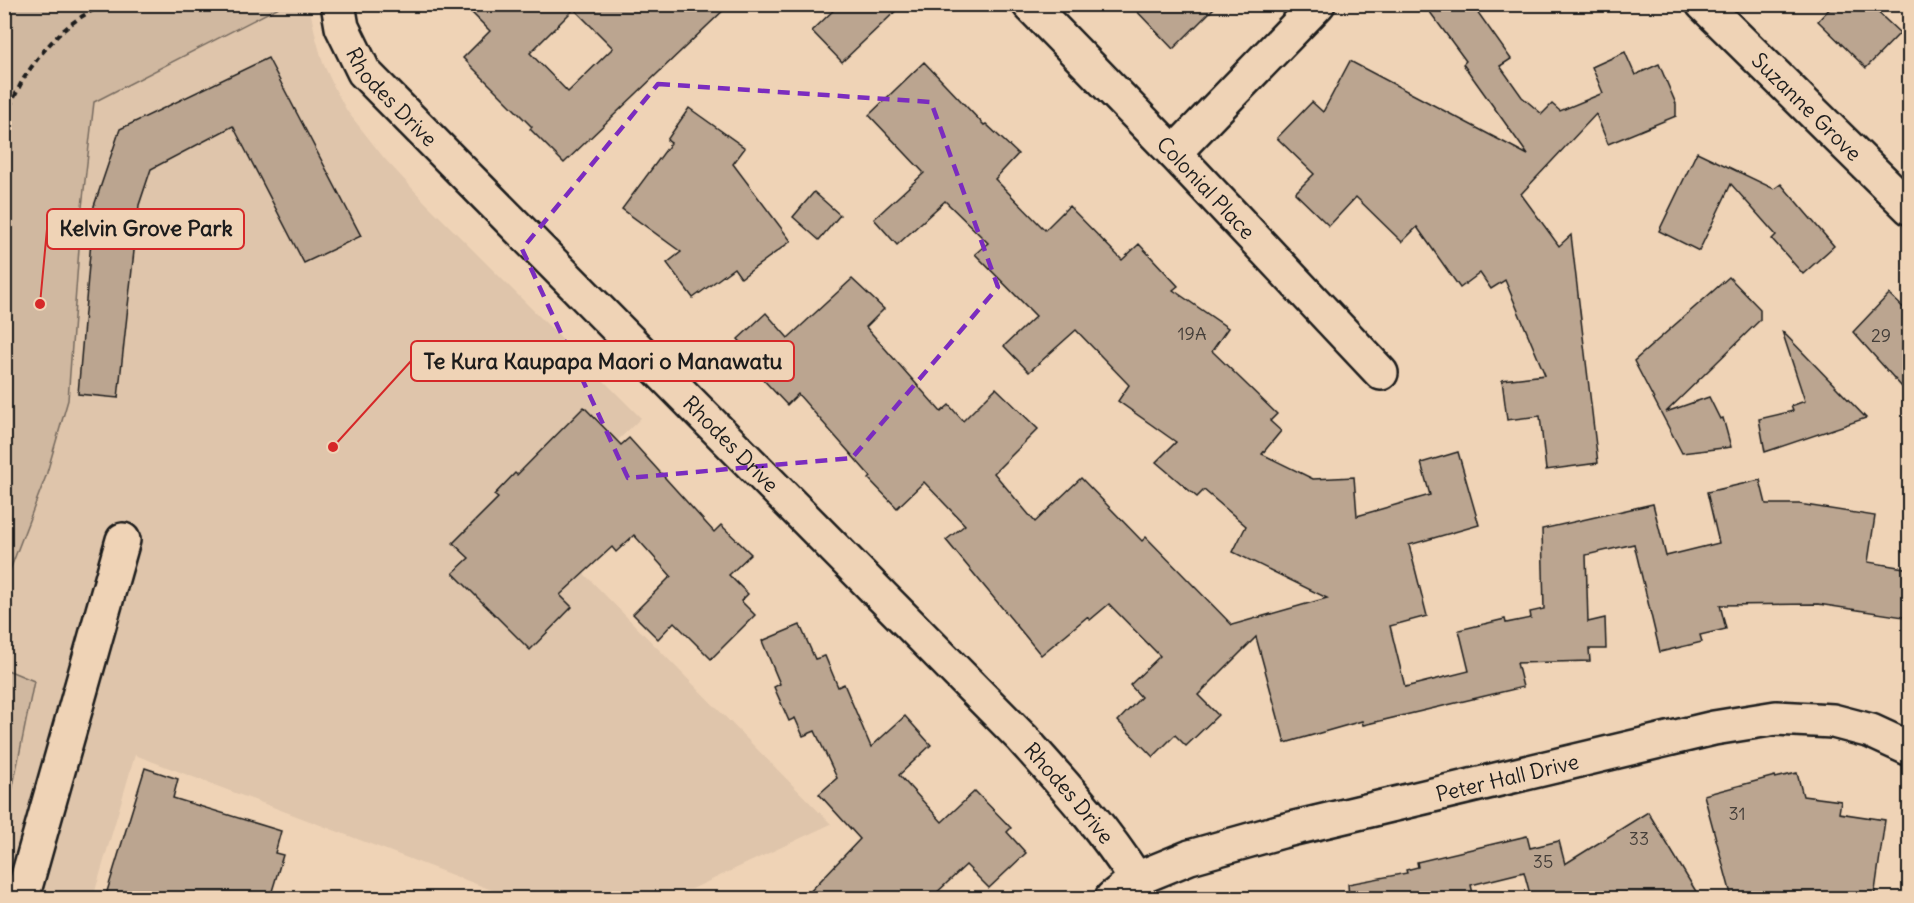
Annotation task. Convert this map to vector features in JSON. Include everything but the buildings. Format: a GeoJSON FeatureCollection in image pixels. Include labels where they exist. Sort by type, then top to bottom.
{"type":"FeatureCollection","features":[{"type":"Feature","properties":{"kind":"street","name":"Rhodes Drive"},"geometry":{"type":"LineString","coordinates":[[338,4],[342,27],[364,72],[1022,738],[1075,796],[1113,844],[1124,889]]}},
{"type":"Feature","properties":{"kind":"street","name":"Colonial Place"},"geometry":{"type":"LineString","coordinates":[[1029,4],[1174,153],[1381,373]]}},
{"type":"Feature","properties":{"kind":"street"},"geometry":{"type":"LineString","coordinates":[[1174,153],[1318,4]]}},
{"type":"Feature","properties":{"kind":"street","name":"Suzanne Grove"},"geometry":{"type":"LineString","coordinates":[[1703,4],[1910,208]]}},
{"type":"Feature","properties":{"kind":"street"},"geometry":{"type":"LineString","coordinates":[[22,898],[123,540]]}},
{"type":"Feature","properties":{"kind":"street","name":"Peter Hall Drive"},"geometry":{"type":"LineString","coordinates":[[1124,889],[1190,857],[1282,831],[1713,728],[1776,718],[1833,721],[1871,731],[1910,749]]}},
{"type":"Feature","properties":{"kind":"path"},"geometry":{"type":"LineString","coordinates":[[4,116],[23,80],[51,41],[64,28],[108,4]]}},
{"type":"Feature","properties":{"kind":"highlighted area"},"geometry":{"type":"Polygon","coordinates":[[[658,84],[931,102],[998,287],[852,458],[628,478],[522,249],[658,84]]]}},
{"type":"Feature","properties":{"kind":"shaded area"},"geometry":{"type":"Polygon","coordinates":[[[5,4],[283,5],[94,102],[82,207],[68,400],[46,476],[5,583],[5,4]]]}},
{"type":"Feature","properties":{"kind":"shaded area"},"geometry":{"type":"Polygon","coordinates":[[[283,5],[309,5],[323,63],[335,89],[347,111],[384,158],[641,418],[533,522],[831,824],[692,889],[563,898],[513,898],[135,755],[93,898],[5,898],[5,826],[33,681],[5,669],[4,583],[46,476],[94,102],[283,5]]]}},
{"type":"Feature","properties":{"kind":"shaded area"},"geometry":{"type":"Polygon","coordinates":[[[5,669],[34,681],[5,826],[5,669]]]}},
{"type":"Feature","properties":{"kind":"place","name":"Kelvin Grove Park"},"geometry":{"type":"Point","coordinates":[40,304]}},
{"type":"Feature","properties":{"kind":"place","name":"Te Kura Kaupapa Maori o Manawatu"},"geometry":{"type":"Point","coordinates":[333,447]}}]}
